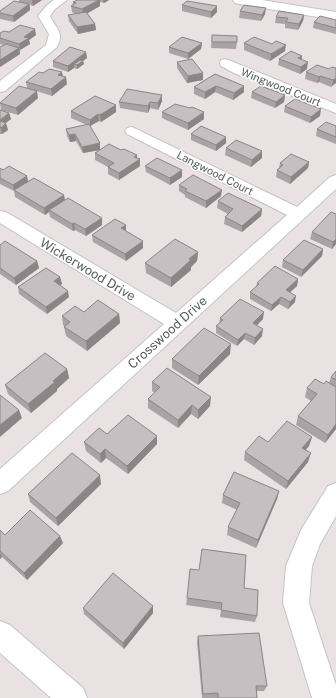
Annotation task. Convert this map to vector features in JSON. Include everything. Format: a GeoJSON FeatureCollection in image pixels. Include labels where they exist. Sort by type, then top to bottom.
{"type":"FeatureCollection","features":[{"type":"Feature","properties":{"kind":"street"},"geometry":{"type":"LineString","coordinates":[[0,88],[51,48],[55,41],[56,33],[44,16],[51,7],[61,0]]}},
{"type":"Feature","properties":{"kind":"street"},"geometry":{"type":"LineString","coordinates":[[239,0],[336,16]]}},
{"type":"Feature","properties":{"kind":"street","name":"Wingwood Court"},"geometry":{"type":"LineString","coordinates":[[226,63],[239,70],[336,109]]}},
{"type":"Feature","properties":{"kind":"street","name":"Langwood Court"},"geometry":{"type":"LineString","coordinates":[[132,131],[298,214]]}},
{"type":"Feature","properties":{"kind":"street","name":"Crosswood Drive"},"geometry":{"type":"LineString","coordinates":[[0,484],[336,180]]}},
{"type":"Feature","properties":{"kind":"street","name":"Wickerwood Drive"},"geometry":{"type":"LineString","coordinates":[[0,216],[177,323]]}},
{"type":"Feature","properties":{"kind":"street"},"geometry":{"type":"LineString","coordinates":[[326,698],[296,603],[299,566],[304,552],[310,538],[336,494]]}},
{"type":"Feature","properties":{"kind":"street"},"geometry":{"type":"LineString","coordinates":[[0,635],[73,698]]}},
{"type":"Feature","properties":{"kind":"building"},"geometry":{"type":"Polygon","coordinates":[[[77,0],[99,0],[82,9],[71,6],[76,3],[73,2],[77,0]]]}},
{"type":"Feature","properties":{"kind":"building"},"geometry":{"type":"Polygon","coordinates":[[[14,1],[29,4],[13,16],[0,13],[0,11],[14,1]]]}},
{"type":"Feature","properties":{"kind":"building"},"geometry":{"type":"Polygon","coordinates":[[[187,1],[217,6],[211,12],[182,5],[187,1]]]}},
{"type":"Feature","properties":{"kind":"building"},"geometry":{"type":"Polygon","coordinates":[[[244,5],[266,8],[262,15],[240,11],[244,5]]]}},
{"type":"Feature","properties":{"kind":"building"},"geometry":{"type":"Polygon","coordinates":[[[279,11],[304,15],[299,24],[286,22],[288,18],[276,17],[279,11]]]}},
{"type":"Feature","properties":{"kind":"building"},"geometry":{"type":"Polygon","coordinates":[[[86,12],[95,24],[77,27],[68,15],[86,12]]]}},
{"type":"Feature","properties":{"kind":"building"},"geometry":{"type":"Polygon","coordinates":[[[320,16],[336,20],[336,28],[314,22],[320,16]]]}},
{"type":"Feature","properties":{"kind":"building"},"geometry":{"type":"Polygon","coordinates":[[[20,25],[35,29],[24,37],[29,38],[19,44],[0,38],[0,33],[4,31],[9,32],[20,25]]]}},
{"type":"Feature","properties":{"kind":"building"},"geometry":{"type":"Polygon","coordinates":[[[212,35],[237,36],[237,42],[212,42],[212,35]]]}},
{"type":"Feature","properties":{"kind":"building"},"geometry":{"type":"Polygon","coordinates":[[[182,37],[202,43],[188,53],[169,47],[182,37]]]}},
{"type":"Feature","properties":{"kind":"building"},"geometry":{"type":"Polygon","coordinates":[[[254,37],[272,44],[276,41],[286,45],[271,54],[244,43],[254,37]]]}},
{"type":"Feature","properties":{"kind":"building"},"geometry":{"type":"Polygon","coordinates":[[[6,44],[19,48],[0,60],[0,47],[6,44]]]}},
{"type":"Feature","properties":{"kind":"building"},"geometry":{"type":"Polygon","coordinates":[[[70,47],[86,52],[68,66],[53,61],[70,47]]]}},
{"type":"Feature","properties":{"kind":"building"},"geometry":{"type":"Polygon","coordinates":[[[291,51],[302,56],[298,58],[308,62],[301,67],[279,59],[291,51]]]}},
{"type":"Feature","properties":{"kind":"building"},"geometry":{"type":"Polygon","coordinates":[[[192,59],[203,73],[188,76],[177,62],[192,59]]]}},
{"type":"Feature","properties":{"kind":"building"},"geometry":{"type":"Polygon","coordinates":[[[80,60],[83,61],[77,65],[74,64],[80,60]]]}},
{"type":"Feature","properties":{"kind":"building"},"geometry":{"type":"Polygon","coordinates":[[[317,65],[329,69],[332,67],[336,68],[336,78],[333,80],[306,72],[317,65]]]}},
{"type":"Feature","properties":{"kind":"building"},"geometry":{"type":"Polygon","coordinates":[[[49,69],[62,72],[58,75],[66,77],[51,89],[26,82],[39,72],[43,73],[49,69]]]}},
{"type":"Feature","properties":{"kind":"building"},"geometry":{"type":"Polygon","coordinates":[[[215,74],[244,86],[234,93],[216,86],[205,92],[194,87],[215,74]]]}},
{"type":"Feature","properties":{"kind":"building"},"geometry":{"type":"Polygon","coordinates":[[[19,86],[37,91],[16,108],[0,103],[19,86]]]}},
{"type":"Feature","properties":{"kind":"building"},"geometry":{"type":"Polygon","coordinates":[[[261,86],[285,95],[276,102],[252,92],[261,86]]]}},
{"type":"Feature","properties":{"kind":"building"},"geometry":{"type":"Polygon","coordinates":[[[127,89],[162,95],[158,103],[150,102],[148,106],[119,102],[127,89]]]}},
{"type":"Feature","properties":{"kind":"building"},"geometry":{"type":"Polygon","coordinates":[[[95,96],[116,105],[90,120],[71,111],[95,96]]]}},
{"type":"Feature","properties":{"kind":"building"},"geometry":{"type":"Polygon","coordinates":[[[295,99],[321,109],[311,117],[285,106],[295,99]]]}},
{"type":"Feature","properties":{"kind":"building"},"geometry":{"type":"Polygon","coordinates":[[[175,104],[190,108],[192,107],[204,112],[188,123],[162,112],[175,104]]]}},
{"type":"Feature","properties":{"kind":"building"},"geometry":{"type":"Polygon","coordinates":[[[0,110],[9,113],[0,120],[0,110]]]}},
{"type":"Feature","properties":{"kind":"building"},"geometry":{"type":"Polygon","coordinates":[[[0,121],[6,123],[1,128],[0,127],[0,121]]]}},
{"type":"Feature","properties":{"kind":"building"},"geometry":{"type":"Polygon","coordinates":[[[326,122],[336,126],[336,137],[317,129],[326,122]]]}},
{"type":"Feature","properties":{"kind":"building"},"geometry":{"type":"Polygon","coordinates":[[[89,124],[100,143],[82,147],[75,134],[69,135],[66,129],[89,124]]]}},
{"type":"Feature","properties":{"kind":"building"},"geometry":{"type":"Polygon","coordinates":[[[201,126],[226,137],[216,145],[191,134],[201,126]]]}},
{"type":"Feature","properties":{"kind":"building"},"geometry":{"type":"Polygon","coordinates":[[[236,140],[262,151],[252,160],[226,148],[236,140]]]}},
{"type":"Feature","properties":{"kind":"building"},"geometry":{"type":"Polygon","coordinates":[[[109,144],[137,155],[134,157],[140,159],[119,173],[108,167],[114,163],[95,153],[109,144]]]}},
{"type":"Feature","properties":{"kind":"building"},"geometry":{"type":"Polygon","coordinates":[[[291,154],[309,162],[291,177],[277,170],[283,165],[280,163],[291,154]]]}},
{"type":"Feature","properties":{"kind":"building"},"geometry":{"type":"Polygon","coordinates":[[[157,158],[182,170],[170,178],[145,166],[157,158]]]}},
{"type":"Feature","properties":{"kind":"building"},"geometry":{"type":"Polygon","coordinates":[[[9,166],[27,176],[13,185],[0,178],[0,168],[3,170],[9,166]]]}},
{"type":"Feature","properties":{"kind":"building"},"geometry":{"type":"Polygon","coordinates":[[[193,175],[222,190],[206,201],[185,191],[187,189],[179,185],[193,175]]]}},
{"type":"Feature","properties":{"kind":"building"},"geometry":{"type":"Polygon","coordinates":[[[34,178],[64,195],[44,208],[14,190],[34,178]]]}},
{"type":"Feature","properties":{"kind":"building"},"geometry":{"type":"Polygon","coordinates":[[[228,193],[262,209],[242,226],[225,217],[233,209],[218,201],[228,193]]]}},
{"type":"Feature","properties":{"kind":"building"},"geometry":{"type":"Polygon","coordinates":[[[68,198],[102,218],[85,229],[74,223],[72,224],[49,210],[68,198]]]}},
{"type":"Feature","properties":{"kind":"building"},"geometry":{"type":"Polygon","coordinates":[[[331,212],[336,214],[336,239],[333,242],[312,232],[331,212]]]}},
{"type":"Feature","properties":{"kind":"building"},"geometry":{"type":"Polygon","coordinates":[[[115,219],[126,225],[121,228],[143,241],[125,254],[92,235],[115,219]]]}},
{"type":"Feature","properties":{"kind":"building"},"geometry":{"type":"Polygon","coordinates":[[[175,239],[198,252],[189,259],[191,260],[171,278],[145,263],[175,239]]]}},
{"type":"Feature","properties":{"kind":"building"},"geometry":{"type":"Polygon","coordinates":[[[304,240],[323,249],[303,270],[283,260],[304,240]]]}},
{"type":"Feature","properties":{"kind":"building"},"geometry":{"type":"Polygon","coordinates":[[[5,241],[37,261],[14,278],[0,268],[0,245],[5,241]]]}},
{"type":"Feature","properties":{"kind":"building"},"geometry":{"type":"Polygon","coordinates":[[[275,266],[298,279],[286,290],[296,296],[290,302],[281,297],[272,305],[250,292],[275,266]]]}},
{"type":"Feature","properties":{"kind":"building"},"geometry":{"type":"Polygon","coordinates":[[[46,268],[60,277],[54,281],[68,291],[46,307],[18,287],[46,268]]]}},
{"type":"Feature","properties":{"kind":"building"},"geometry":{"type":"Polygon","coordinates":[[[240,299],[264,312],[253,323],[263,329],[255,338],[245,333],[238,340],[216,326],[223,320],[220,318],[240,299]]]}},
{"type":"Feature","properties":{"kind":"building"},"geometry":{"type":"Polygon","coordinates":[[[98,300],[119,314],[86,341],[64,327],[70,322],[62,316],[75,306],[84,312],[98,300]]]}},
{"type":"Feature","properties":{"kind":"building"},"geometry":{"type":"Polygon","coordinates":[[[204,328],[231,344],[199,376],[172,359],[204,328]]]}},
{"type":"Feature","properties":{"kind":"building"},"geometry":{"type":"Polygon","coordinates":[[[45,353],[67,369],[53,381],[55,382],[28,404],[5,385],[45,353]]]}},
{"type":"Feature","properties":{"kind":"building"},"geometry":{"type":"Polygon","coordinates":[[[167,368],[211,397],[198,410],[192,405],[178,420],[148,399],[160,387],[152,382],[167,368]]]}},
{"type":"Feature","properties":{"kind":"building"},"geometry":{"type":"Polygon","coordinates":[[[336,371],[336,380],[331,377],[336,371]]]}},
{"type":"Feature","properties":{"kind":"building"},"geometry":{"type":"Polygon","coordinates":[[[315,379],[324,384],[326,381],[336,387],[336,424],[328,435],[298,416],[317,394],[307,388],[315,379]]]}},
{"type":"Feature","properties":{"kind":"building"},"geometry":{"type":"Polygon","coordinates":[[[0,395],[19,410],[0,425],[0,395]]]}},
{"type":"Feature","properties":{"kind":"building"},"geometry":{"type":"Polygon","coordinates":[[[128,415],[157,436],[127,466],[105,449],[100,454],[84,442],[99,428],[107,434],[128,415]]]}},
{"type":"Feature","properties":{"kind":"building"},"geometry":{"type":"Polygon","coordinates":[[[287,421],[312,437],[302,448],[311,453],[288,481],[245,452],[259,436],[268,442],[287,421]]]}},
{"type":"Feature","properties":{"kind":"building"},"geometry":{"type":"Polygon","coordinates":[[[72,453],[100,475],[56,518],[28,494],[72,453]]]}},
{"type":"Feature","properties":{"kind":"building"},"geometry":{"type":"Polygon","coordinates":[[[234,472],[279,491],[258,540],[228,527],[240,503],[223,495],[234,472]]]}},
{"type":"Feature","properties":{"kind":"building"},"geometry":{"type":"Polygon","coordinates":[[[30,510],[60,536],[24,573],[0,551],[0,530],[5,535],[30,510]]]}},
{"type":"Feature","properties":{"kind":"building"},"geometry":{"type":"Polygon","coordinates":[[[202,549],[246,555],[244,588],[258,590],[257,616],[221,610],[222,603],[187,598],[190,569],[199,570],[202,549]]]}},
{"type":"Feature","properties":{"kind":"building"},"geometry":{"type":"Polygon","coordinates":[[[113,573],[153,606],[123,643],[83,608],[113,573]]]}},
{"type":"Feature","properties":{"kind":"building"},"geometry":{"type":"Polygon","coordinates":[[[259,633],[267,686],[256,686],[257,698],[218,698],[218,693],[203,694],[198,636],[259,633]]]}}]}
